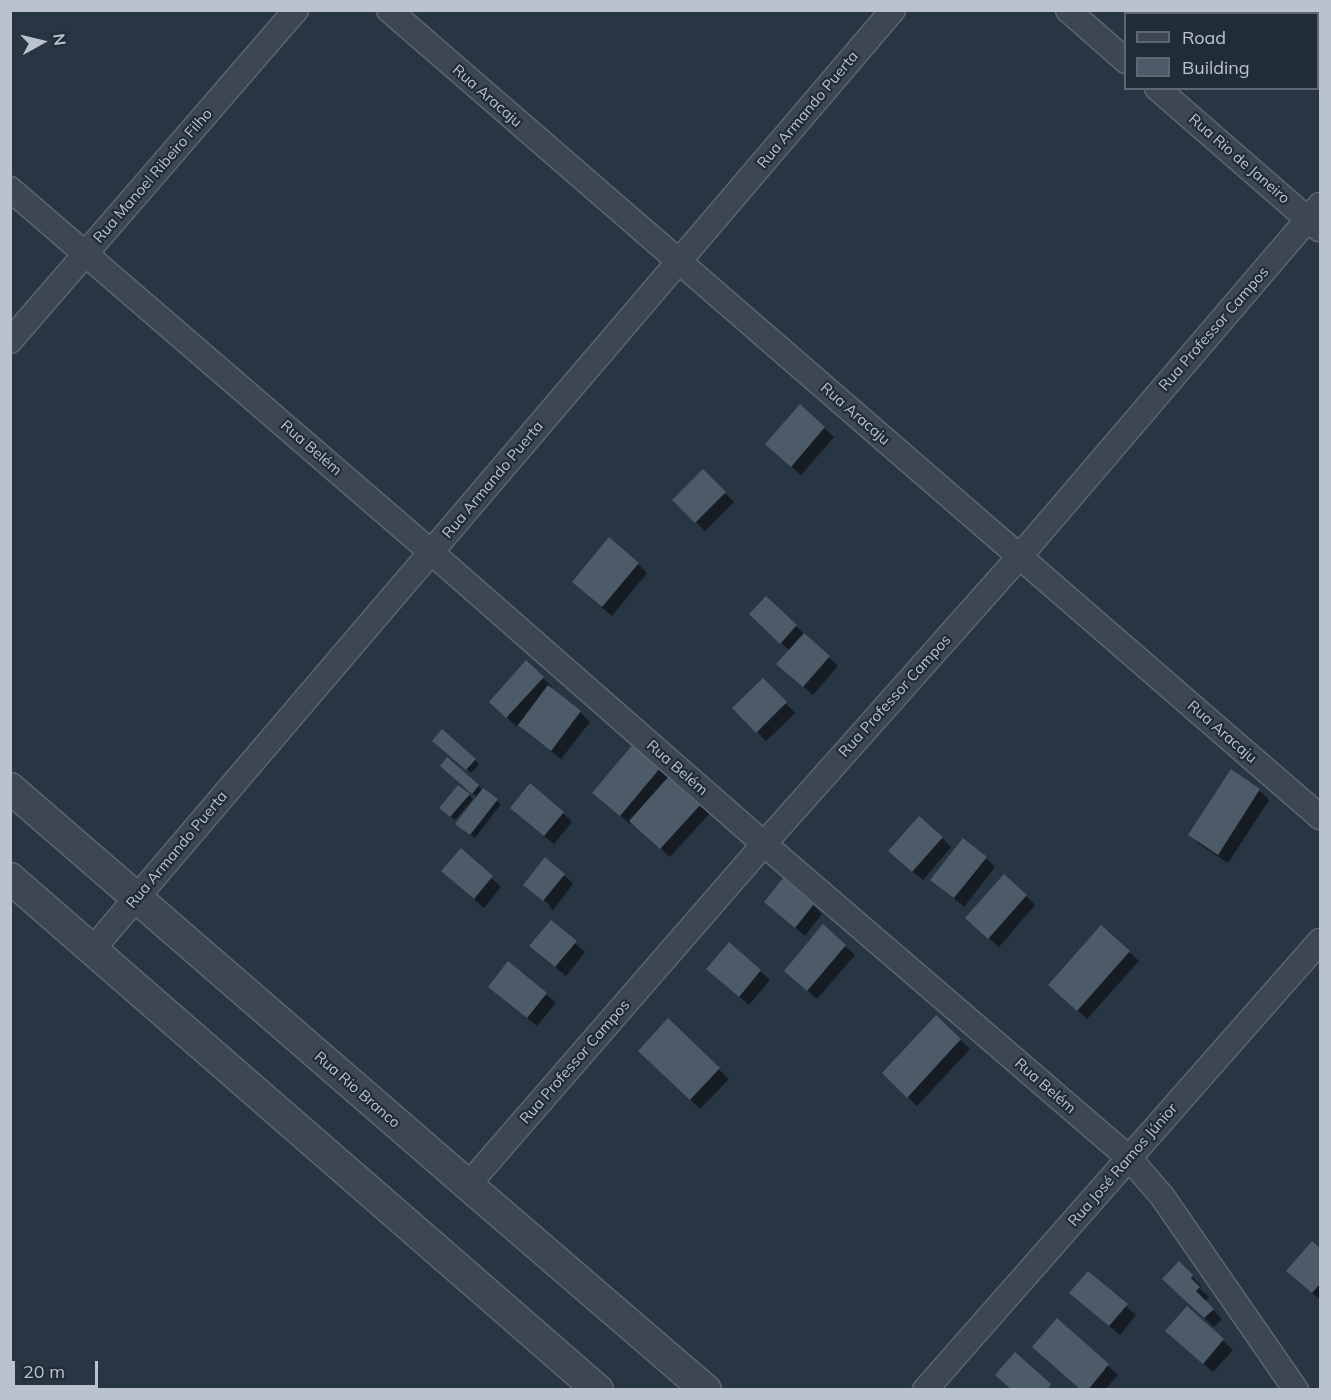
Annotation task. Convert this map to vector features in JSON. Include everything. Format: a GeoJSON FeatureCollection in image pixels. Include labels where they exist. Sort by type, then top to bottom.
{"type":"FeatureCollection","features":[{"type":"Feature","properties":{"kind":"street","name":"Rua Manoel Ribeiro Filho"},"geometry":{"type":"LineString","coordinates":[[10,341],[296,10]]}},
{"type":"Feature","properties":{"kind":"street","name":"Rua Aracaju"},"geometry":{"type":"LineString","coordinates":[[389,10],[1320,817]]}},
{"type":"Feature","properties":{"kind":"street","name":"Rua Armando Puerta"},"geometry":{"type":"LineString","coordinates":[[92,950],[893,10]]}},
{"type":"Feature","properties":{"kind":"street"},"geometry":{"type":"LineString","coordinates":[[1068,10],[1124,60]]}},
{"type":"Feature","properties":{"kind":"street","name":"Rua Rio de Janeiro"},"geometry":{"type":"LineString","coordinates":[[1159,90],[1316,218]]}},
{"type":"Feature","properties":{"kind":"street","name":"Rua Belém"},"geometry":{"type":"LineString","coordinates":[[10,189],[1129,1158],[1162,1196],[1296,1389]]}},
{"type":"Feature","properties":{"kind":"street","name":"Rua Professor Campos"},"geometry":{"type":"LineString","coordinates":[[468,1185],[764,844],[1316,218]]}},
{"type":"Feature","properties":{"kind":"street","name":"Rua Rio Branco"},"geometry":{"type":"LineString","coordinates":[[10,788],[706,1389]]}},
{"type":"Feature","properties":{"kind":"street"},"geometry":{"type":"LineString","coordinates":[[10,878],[598,1389]]}},
{"type":"Feature","properties":{"kind":"street","name":"Rua José Ramos Júnior"},"geometry":{"type":"LineString","coordinates":[[925,1389],[1320,941]]}},
{"type":"Feature","properties":{"kind":"building"},"geometry":{"type":"Polygon","coordinates":[[[800,404],[825,427],[791,467],[765,444],[800,404]]]}},
{"type":"Feature","properties":{"kind":"building"},"geometry":{"type":"Polygon","coordinates":[[[703,469],[726,492],[695,523],[672,500],[703,469]]]}},
{"type":"Feature","properties":{"kind":"building"},"geometry":{"type":"Polygon","coordinates":[[[609,537],[639,563],[602,607],[572,582],[609,537]]]}},
{"type":"Feature","properties":{"kind":"building"},"geometry":{"type":"Polygon","coordinates":[[[766,596],[797,625],[780,644],[749,614],[766,596]]]}},
{"type":"Feature","properties":{"kind":"building"},"geometry":{"type":"Polygon","coordinates":[[[804,633],[830,656],[803,687],[776,664],[804,633]]]}},
{"type":"Feature","properties":{"kind":"building"},"geometry":{"type":"Polygon","coordinates":[[[526,660],[544,677],[506,718],[489,702],[526,660]]]}},
{"type":"Feature","properties":{"kind":"building"},"geometry":{"type":"Polygon","coordinates":[[[763,678],[787,702],[756,733],[732,708],[763,678]]]}},
{"type":"Feature","properties":{"kind":"building"},"geometry":{"type":"Polygon","coordinates":[[[548,685],[581,711],[551,751],[518,725],[548,685]]]}},
{"type":"Feature","properties":{"kind":"building"},"geometry":{"type":"Polygon","coordinates":[[[442,729],[476,759],[466,770],[432,741],[442,729]]]}},
{"type":"Feature","properties":{"kind":"building"},"geometry":{"type":"Polygon","coordinates":[[[634,743],[661,767],[620,816],[592,793],[634,743]]]}},
{"type":"Feature","properties":{"kind":"building"},"geometry":{"type":"Polygon","coordinates":[[[447,757],[479,785],[472,794],[440,766],[447,757]]]}},
{"type":"Feature","properties":{"kind":"building"},"geometry":{"type":"Polygon","coordinates":[[[1231,769],[1260,789],[1218,855],[1188,835],[1231,769]]]}},
{"type":"Feature","properties":{"kind":"building"},"geometry":{"type":"Polygon","coordinates":[[[670,775],[702,803],[660,849],[629,821],[670,775]]]}},
{"type":"Feature","properties":{"kind":"building"},"geometry":{"type":"Polygon","coordinates":[[[530,783],[564,812],[544,836],[510,808],[530,783]]]}},
{"type":"Feature","properties":{"kind":"building"},"geometry":{"type":"Polygon","coordinates":[[[458,785],[470,794],[450,817],[439,808],[458,785]]]}},
{"type":"Feature","properties":{"kind":"building"},"geometry":{"type":"Polygon","coordinates":[[[483,788],[498,799],[470,835],[455,824],[483,788]]]}},
{"type":"Feature","properties":{"kind":"building"},"geometry":{"type":"Polygon","coordinates":[[[919,816],[943,837],[912,872],[888,851],[919,816]]]}},
{"type":"Feature","properties":{"kind":"building"},"geometry":{"type":"Polygon","coordinates":[[[963,838],[987,857],[954,898],[930,880],[963,838]]]}},
{"type":"Feature","properties":{"kind":"building"},"geometry":{"type":"Polygon","coordinates":[[[461,848],[493,876],[474,899],[441,871],[461,848]]]}},
{"type":"Feature","properties":{"kind":"building"},"geometry":{"type":"Polygon","coordinates":[[[545,857],[565,874],[543,901],[523,885],[545,857]]]}},
{"type":"Feature","properties":{"kind":"building"},"geometry":{"type":"Polygon","coordinates":[[[1004,874],[1027,895],[988,939],[965,918],[1004,874]]]}},
{"type":"Feature","properties":{"kind":"building"},"geometry":{"type":"Polygon","coordinates":[[[783,878],[814,904],[795,928],[764,902],[783,878]]]}},
{"type":"Feature","properties":{"kind":"building"},"geometry":{"type":"Polygon","coordinates":[[[551,920],[577,941],[555,967],[529,946],[551,920]]]}},
{"type":"Feature","properties":{"kind":"building"},"geometry":{"type":"Polygon","coordinates":[[[823,924],[846,945],[807,991],[784,971],[823,924]]]}},
{"type":"Feature","properties":{"kind":"building"},"geometry":{"type":"Polygon","coordinates":[[[1101,925],[1130,951],[1077,1011],[1048,985],[1101,925]]]}},
{"type":"Feature","properties":{"kind":"building"},"geometry":{"type":"Polygon","coordinates":[[[729,942],[761,970],[739,997],[706,969],[729,942]]]}},
{"type":"Feature","properties":{"kind":"building"},"geometry":{"type":"Polygon","coordinates":[[[508,961],[547,993],[527,1018],[488,987],[508,961]]]}},
{"type":"Feature","properties":{"kind":"building"},"geometry":{"type":"Polygon","coordinates":[[[936,1015],[961,1039],[907,1098],[882,1073],[936,1015]]]}},
{"type":"Feature","properties":{"kind":"building"},"geometry":{"type":"Polygon","coordinates":[[[668,1018],[720,1068],[690,1100],[638,1051],[668,1018]]]}},
{"type":"Feature","properties":{"kind":"building"},"geometry":{"type":"Polygon","coordinates":[[[1312,1241],[1320,1248],[1320,1284],[1312,1293],[1286,1271],[1312,1241]]]}},
{"type":"Feature","properties":{"kind":"building"},"geometry":{"type":"Polygon","coordinates":[[[1179,1261],[1193,1275],[1191,1278],[1200,1287],[1196,1291],[1214,1309],[1204,1318],[1162,1279],[1179,1261]]]}},
{"type":"Feature","properties":{"kind":"building"},"geometry":{"type":"Polygon","coordinates":[[[1088,1271],[1128,1304],[1109,1326],[1069,1293],[1088,1271]]]}},
{"type":"Feature","properties":{"kind":"building"},"geometry":{"type":"Polygon","coordinates":[[[1187,1306],[1224,1339],[1203,1364],[1165,1331],[1187,1306]]]}},
{"type":"Feature","properties":{"kind":"building"},"geometry":{"type":"Polygon","coordinates":[[[1057,1318],[1109,1364],[1088,1390],[1081,1390],[1032,1347],[1057,1318]]]}},
{"type":"Feature","properties":{"kind":"building"},"geometry":{"type":"Polygon","coordinates":[[[1015,1352],[1051,1384],[1047,1390],[1012,1390],[995,1375],[1015,1352]]]}}]}
